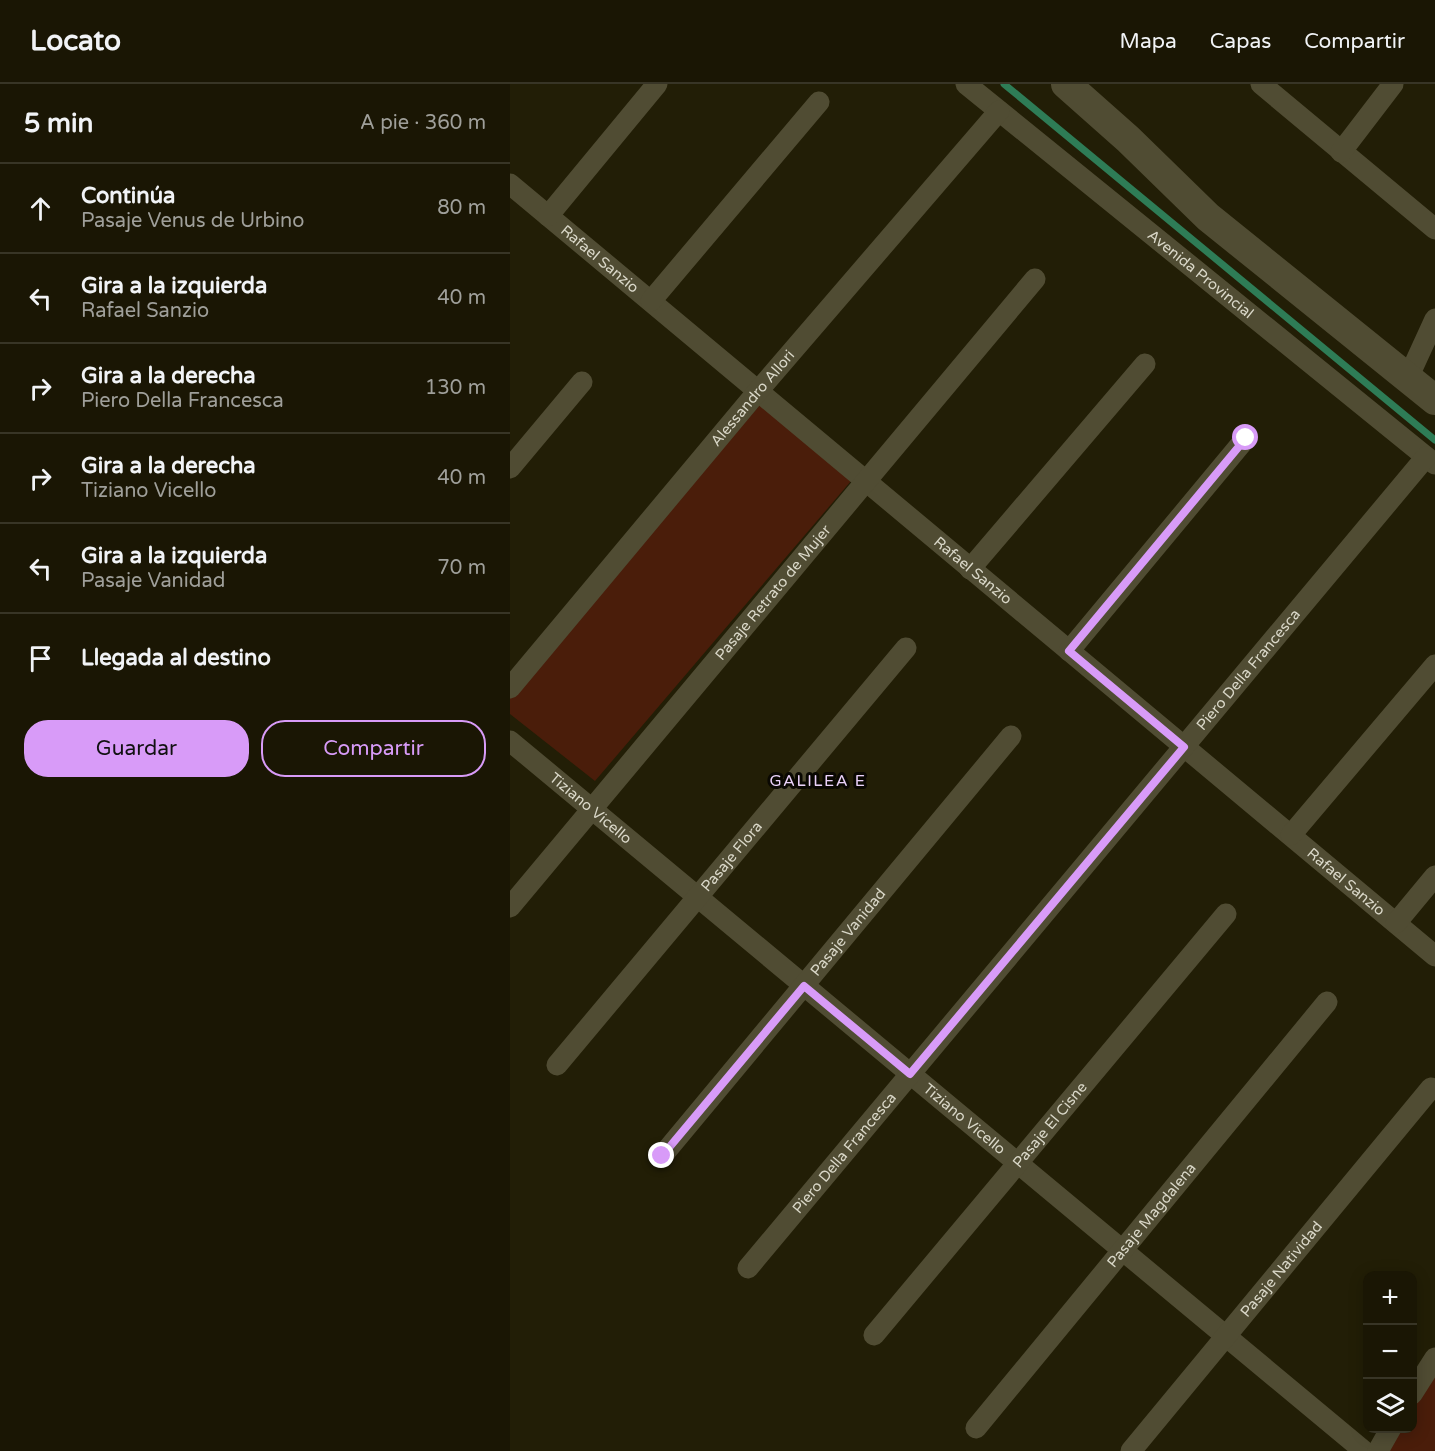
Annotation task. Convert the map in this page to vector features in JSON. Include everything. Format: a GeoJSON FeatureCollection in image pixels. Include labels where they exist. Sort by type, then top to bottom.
{"type":"FeatureCollection","features":[{"type":"Feature","properties":{"kind":"street"},"geometry":{"type":"LineString","coordinates":[[548,216],[657,84]]}},
{"type":"Feature","properties":{"kind":"street","name":"Avenida Provincial"},"geometry":{"type":"LineString","coordinates":[[966,84],[1430,461]]}},
{"type":"Feature","properties":{"kind":"street"},"geometry":{"type":"LineString","coordinates":[[1066,84],[1128,139],[1208,217],[1435,400]]}},
{"type":"Feature","properties":{"kind":"street"},"geometry":{"type":"LineString","coordinates":[[1261,84],[1435,229]]}},
{"type":"Feature","properties":{"kind":"street"},"geometry":{"type":"LineString","coordinates":[[1341,152],[1393,84]]}},
{"type":"Feature","properties":{"kind":"street"},"geometry":{"type":"LineString","coordinates":[[651,301],[819,102]]}},
{"type":"Feature","properties":{"kind":"street","name":"Alessandro Allori"},"geometry":{"type":"LineString","coordinates":[[510,688],[758,391],[999,111]]}},
{"type":"Feature","properties":{"kind":"street","name":"Rafael Sanzio"},"geometry":{"type":"LineString","coordinates":[[510,184],[1435,956]]}},
{"type":"Feature","properties":{"kind":"street","name":"Pasaje Retrato de Mujer"},"geometry":{"type":"LineString","coordinates":[[510,908],[1035,279]]}},
{"type":"Feature","properties":{"kind":"street"},"geometry":{"type":"LineString","coordinates":[[1408,378],[1435,319]]}},
{"type":"Feature","properties":{"kind":"street"},"geometry":{"type":"LineString","coordinates":[[970,569],[1144,364]]}},
{"type":"Feature","properties":{"kind":"street"},"geometry":{"type":"LineString","coordinates":[[510,468],[582,382]]}},
{"type":"Feature","properties":{"kind":"street"},"geometry":{"type":"LineString","coordinates":[[1069,651],[1246,438]]}},
{"type":"Feature","properties":{"kind":"street","name":"Piero Della Francesca"},"geometry":{"type":"LineString","coordinates":[[748,1269],[1184,747],[1430,461]]}},
{"type":"Feature","properties":{"kind":"street","name":"Pasaje Flora"},"geometry":{"type":"LineString","coordinates":[[557,1065],[906,648]]}},
{"type":"Feature","properties":{"kind":"street"},"geometry":{"type":"LineString","coordinates":[[1291,835],[1435,665]]}},
{"type":"Feature","properties":{"kind":"street","name":"Pasaje Vanidad"},"geometry":{"type":"LineString","coordinates":[[662,1156],[1011,736]]}},
{"type":"Feature","properties":{"kind":"street","name":"Tiziano Vicello"},"geometry":{"type":"LineString","coordinates":[[510,741],[1364,1451]]}},
{"type":"Feature","properties":{"kind":"street"},"geometry":{"type":"LineString","coordinates":[[1396,923],[1435,876]]}},
{"type":"Feature","properties":{"kind":"street","name":"Pasaje El Cisne"},"geometry":{"type":"LineString","coordinates":[[874,1335],[1226,914]]}},
{"type":"Feature","properties":{"kind":"street","name":"Pasaje Magdalena"},"geometry":{"type":"LineString","coordinates":[[976,1428],[1327,1002]]}},
{"type":"Feature","properties":{"kind":"street","name":"Pasaje Natividad"},"geometry":{"type":"LineString","coordinates":[[1131,1451],[1431,1088]]}},
{"type":"Feature","properties":{"kind":"street"},"geometry":{"type":"LineString","coordinates":[[1417,1387],[1435,1358]]}},
{"type":"Feature","properties":{"kind":"street"},"geometry":{"type":"LineString","coordinates":[[1378,1451],[1388,1433]]}},
{"type":"Feature","properties":{"kind":"shaded area"},"geometry":{"type":"Polygon","coordinates":[[[760,405],[851,481],[595,781],[510,714],[510,692],[760,405]]]}},
{"type":"Feature","properties":{"kind":"shaded area"},"geometry":{"type":"Polygon","coordinates":[[[1435,1366],[1435,1451],[1385,1451],[1396,1433],[1417,1433],[1417,1396],[1435,1366]]]}},
{"type":"Feature","properties":{"kind":"waterway"},"geometry":{"type":"LineString","coordinates":[[1004,84],[1435,440]]}},
{"type":"Feature","properties":{"kind":"district","name":"GALILEA E"},"geometry":{"type":"Point","coordinates":[818,781]}},
{"type":"Feature","properties":{"kind":"route"},"geometry":{"type":"LineString","coordinates":[[662,1156],[804,986],[910,1074],[1184,747],[1069,651],[1246,438]]}}]}
